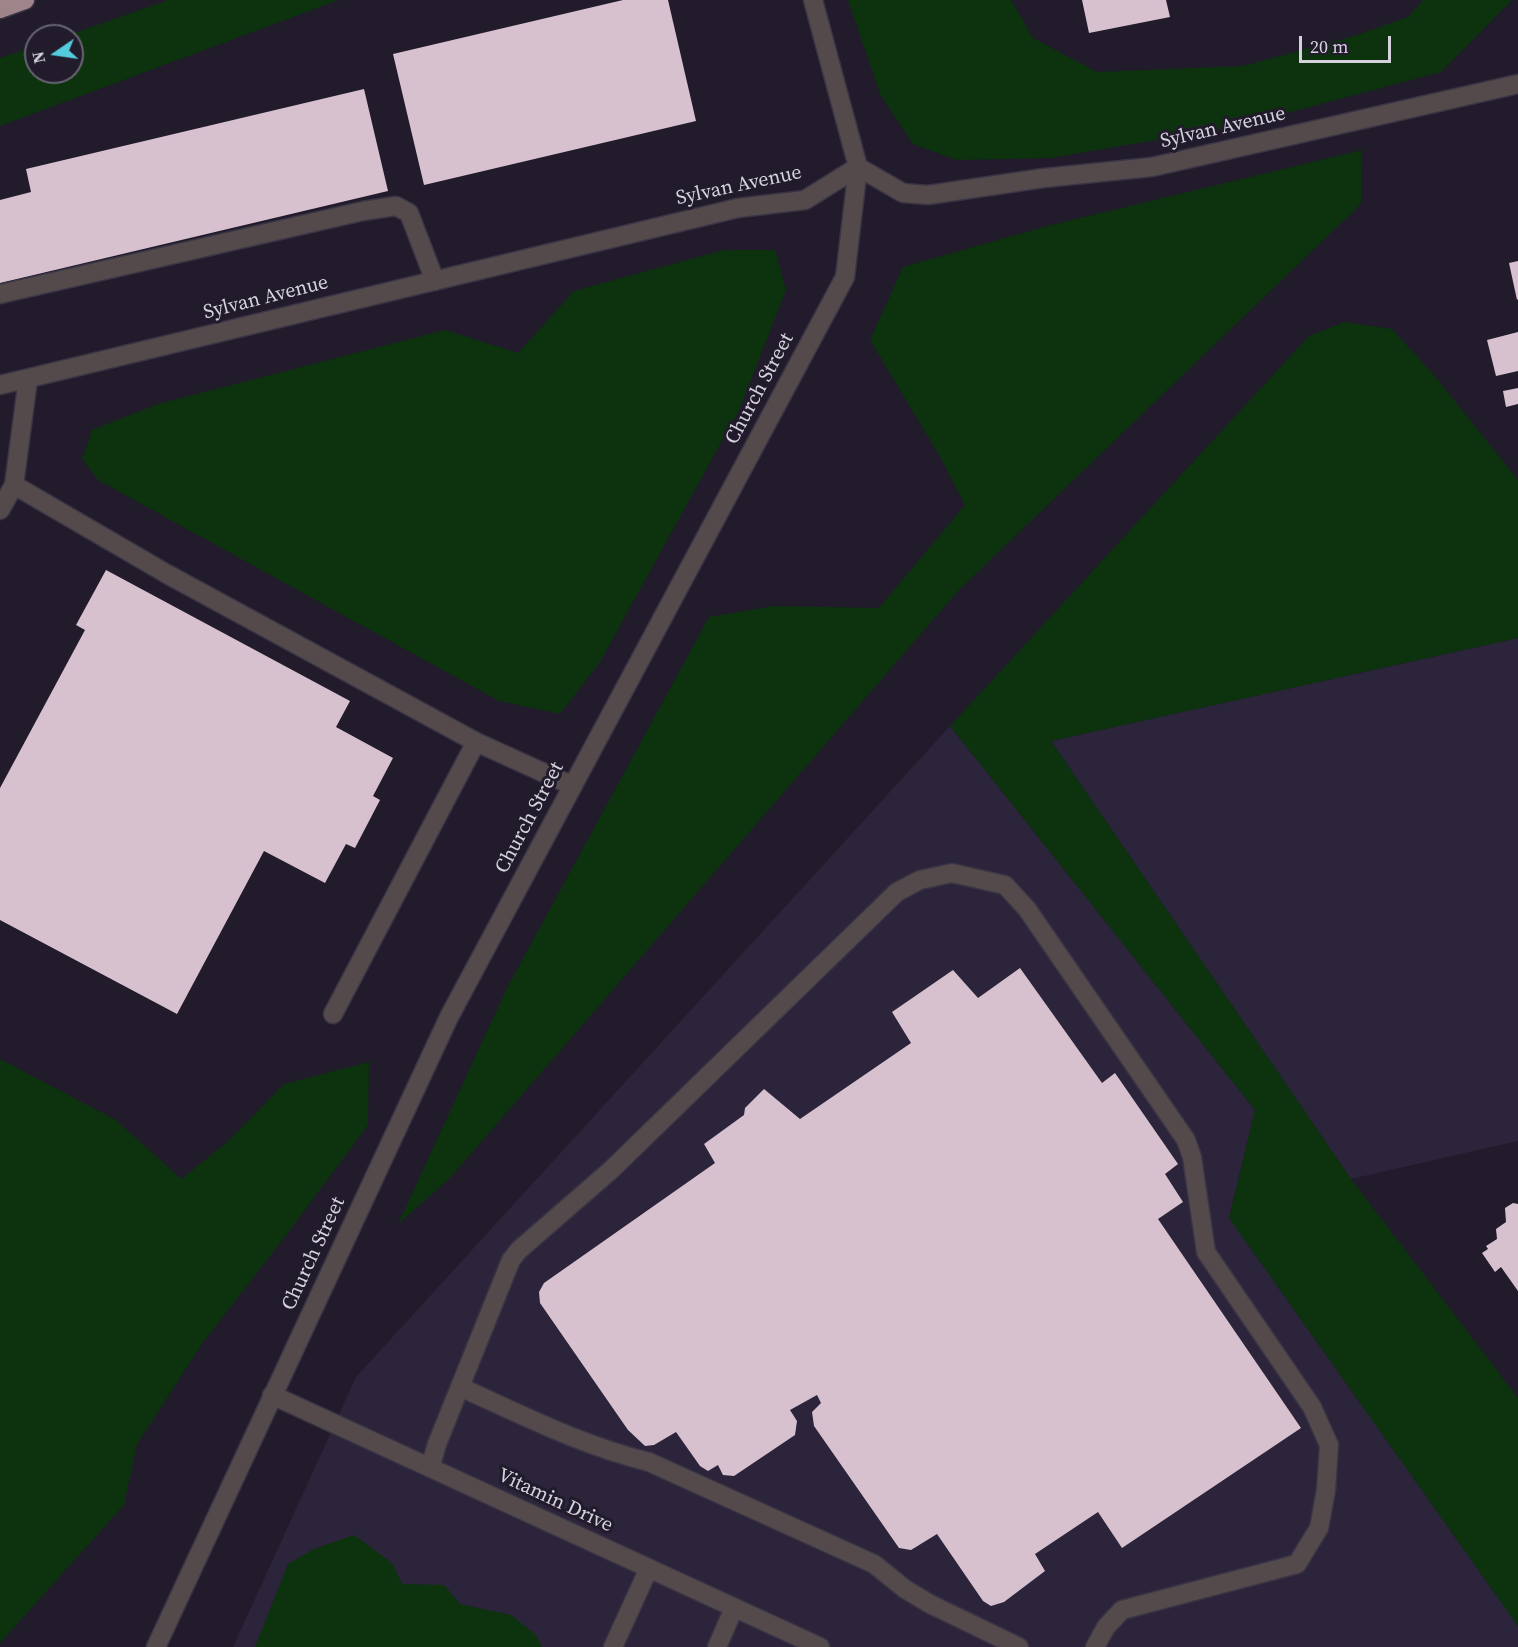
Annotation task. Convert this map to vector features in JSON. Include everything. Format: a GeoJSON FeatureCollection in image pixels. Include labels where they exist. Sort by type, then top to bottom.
{"type":"FeatureCollection","features":[{"type":"Feature","properties":{"kind":"highway"},"geometry":{"type":"LineString","coordinates":[[0,9],[26,0]]}},
{"type":"Feature","properties":{"kind":"street","name":"Church Street"},"geometry":{"type":"LineString","coordinates":[[156,1647],[450,1017],[845,277],[858,167],[813,0]]}},
{"type":"Feature","properties":{"kind":"street","name":"Sylvan Avenue"},"geometry":{"type":"LineString","coordinates":[[0,385],[738,208],[805,200],[858,167],[903,193],[928,195],[1044,178],[1152,167],[1518,84]]}},
{"type":"Feature","properties":{"kind":"street"},"geometry":{"type":"LineString","coordinates":[[0,294],[363,211],[396,206],[409,213],[435,281]]}},
{"type":"Feature","properties":{"kind":"street"},"geometry":{"type":"LineString","coordinates":[[0,510],[14,484],[28,379]]}},
{"type":"Feature","properties":{"kind":"street"},"geometry":{"type":"LineString","coordinates":[[14,484],[167,573],[476,742],[573,786]]}},
{"type":"Feature","properties":{"kind":"street"},"geometry":{"type":"LineString","coordinates":[[333,1014],[476,742]]}},
{"type":"Feature","properties":{"kind":"street"},"geometry":{"type":"LineString","coordinates":[[430,1468],[437,1444],[511,1260],[519,1250],[610,1170],[897,892],[920,880],[952,873],[1005,885],[1027,909],[1186,1140],[1192,1157],[1206,1252],[1312,1407],[1329,1445],[1326,1490],[1319,1528],[1298,1564],[1122,1610],[1106,1627],[1095,1647]]}},
{"type":"Feature","properties":{"kind":"street"},"geometry":{"type":"LineString","coordinates":[[460,1387],[565,1434],[627,1457],[649,1462],[874,1564],[905,1589],[930,1604],[1019,1647]]}},
{"type":"Feature","properties":{"kind":"street","name":"Vitamin Drive"},"geometry":{"type":"LineString","coordinates":[[272,1395],[820,1647]]}},
{"type":"Feature","properties":{"kind":"street"},"geometry":{"type":"LineString","coordinates":[[613,1647],[649,1568]]}},
{"type":"Feature","properties":{"kind":"street"},"geometry":{"type":"LineString","coordinates":[[717,1647],[735,1608]]}},
{"type":"Feature","properties":{"kind":"shaded area"},"geometry":{"type":"Polygon","coordinates":[[[1518,638],[1518,1141],[1351,1179],[1051,741],[1518,638]]]}},
{"type":"Feature","properties":{"kind":"shaded area"},"geometry":{"type":"Polygon","coordinates":[[[950,726],[1255,1110],[1229,1218],[1518,1626],[1518,1647],[233,1647],[356,1377],[950,726]]]}},
{"type":"Feature","properties":{"kind":"green space"},"geometry":{"type":"Polygon","coordinates":[[[168,0],[339,0],[0,126],[0,58],[24,50],[24,84],[84,84],[84,30],[168,0]]]}},
{"type":"Feature","properties":{"kind":"green space"},"geometry":{"type":"Polygon","coordinates":[[[848,0],[1011,0],[1033,38],[1097,72],[1243,66],[1354,36],[1408,17],[1423,0],[1512,0],[1441,72],[1238,126],[1051,158],[957,160],[913,144],[880,94],[848,0]]]}},
{"type":"Feature","properties":{"kind":"green space"},"geometry":{"type":"Polygon","coordinates":[[[1362,150],[1361,204],[958,591],[450,1178],[398,1224],[507,988],[709,617],[774,606],[879,608],[965,505],[939,455],[870,340],[903,267],[1051,225],[1362,150]]]}},
{"type":"Feature","properties":{"kind":"green space"},"geometry":{"type":"Polygon","coordinates":[[[724,250],[775,250],[786,290],[740,408],[600,662],[560,714],[499,701],[98,480],[82,459],[92,430],[158,404],[445,330],[518,353],[574,291],[724,250]]]}},
{"type":"Feature","properties":{"kind":"green space"},"geometry":{"type":"Polygon","coordinates":[[[1345,322],[1392,329],[1433,374],[1518,480],[1518,638],[1051,741],[1351,1179],[1518,1398],[1518,1626],[1229,1218],[1255,1110],[950,726],[1309,336],[1345,322]]]}},
{"type":"Feature","properties":{"kind":"green space"},"geometry":{"type":"Polygon","coordinates":[[[0,1059],[116,1120],[181,1179],[224,1145],[284,1084],[369,1062],[368,1125],[204,1341],[137,1444],[124,1505],[0,1643],[0,1059]]]}},
{"type":"Feature","properties":{"kind":"green space"},"geometry":{"type":"Polygon","coordinates":[[[354,1535],[392,1563],[402,1584],[444,1585],[460,1604],[511,1615],[536,1635],[542,1647],[255,1647],[288,1564],[314,1549],[354,1535]]]}},
{"type":"Feature","properties":{"kind":"building"},"geometry":{"type":"Polygon","coordinates":[[[623,0],[668,0],[696,121],[424,185],[393,54],[623,0]]]}},
{"type":"Feature","properties":{"kind":"building"},"geometry":{"type":"Polygon","coordinates":[[[1082,0],[1166,0],[1170,17],[1089,33],[1082,0]]]}},
{"type":"Feature","properties":{"kind":"building"},"geometry":{"type":"Polygon","coordinates":[[[364,89],[388,191],[0,283],[0,200],[31,192],[26,169],[364,89]]]}},
{"type":"Feature","properties":{"kind":"building"},"geometry":{"type":"Polygon","coordinates":[[[1518,261],[1518,299],[1517,300],[1509,263],[1518,261]]]}},
{"type":"Feature","properties":{"kind":"building"},"geometry":{"type":"Polygon","coordinates":[[[1518,332],[1518,371],[1496,376],[1487,340],[1518,332]]]}},
{"type":"Feature","properties":{"kind":"building"},"geometry":{"type":"Polygon","coordinates":[[[1518,388],[1518,404],[1506,407],[1503,391],[1518,388]]]}},
{"type":"Feature","properties":{"kind":"building"},"geometry":{"type":"Polygon","coordinates":[[[106,570],[350,701],[336,727],[393,758],[373,796],[380,800],[355,848],[346,844],[325,883],[264,851],[177,1014],[0,920],[0,788],[85,630],[76,625],[106,570]]]}},
{"type":"Feature","properties":{"kind":"building"},"geometry":{"type":"Polygon","coordinates":[[[1020,968],[1102,1083],[1115,1073],[1178,1164],[1165,1174],[1183,1202],[1158,1219],[1301,1428],[1122,1548],[1098,1512],[1035,1554],[1045,1571],[1004,1602],[991,1606],[983,1601],[937,1534],[911,1550],[899,1548],[814,1426],[812,1412],[821,1403],[817,1395],[790,1410],[797,1421],[795,1435],[734,1476],[723,1475],[718,1465],[708,1471],[700,1466],[676,1432],[654,1445],[645,1446],[628,1430],[540,1303],[539,1292],[544,1283],[715,1163],[704,1144],[744,1115],[745,1108],[764,1089],[800,1119],[911,1043],[892,1012],[953,970],[978,998],[1020,968]]]}},
{"type":"Feature","properties":{"kind":"building"},"geometry":{"type":"Polygon","coordinates":[[[1513,1203],[1518,1204],[1518,1291],[1501,1267],[1495,1272],[1482,1253],[1488,1249],[1486,1246],[1497,1239],[1496,1229],[1506,1222],[1505,1208],[1513,1203]]]}}]}
